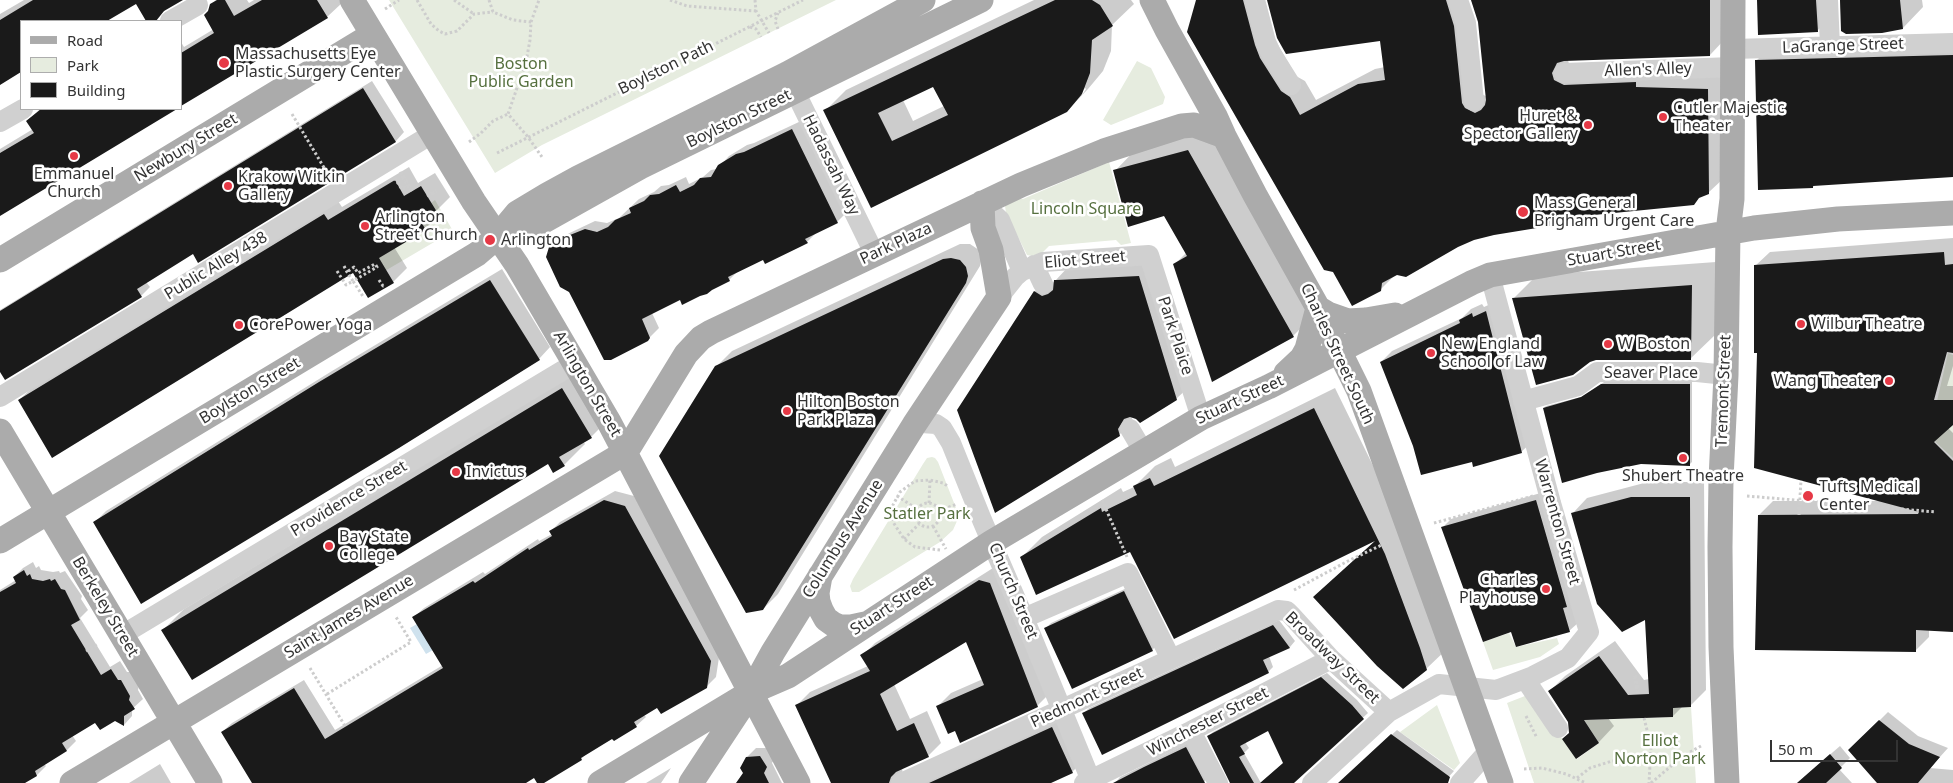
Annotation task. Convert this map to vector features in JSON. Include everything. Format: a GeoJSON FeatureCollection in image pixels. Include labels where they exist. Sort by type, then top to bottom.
{"type":"FeatureCollection","features":[{"type":"Feature","properties":{"kind":"main road","name":"Arlington Street"},"geometry":{"type":"LineString","coordinates":[[352,0],[474,202],[517,265],[626,452],[798,783]]}},
{"type":"Feature","properties":{"kind":"main road","name":"Boylston Street"},"geometry":{"type":"LineString","coordinates":[[791,83],[923,0]]}},
{"type":"Feature","properties":{"kind":"main road","name":"Boylston Street"},"geometry":{"type":"LineString","coordinates":[[0,541],[477,254],[497,237],[517,213],[538,212],[578,178],[981,0]]}},
{"type":"Feature","properties":{"kind":"main road","name":"Charles Street South"},"geometry":{"type":"LineString","coordinates":[[1152,0],[1166,30],[1215,116],[1224,136],[1318,308],[1366,408],[1501,783]]}},
{"type":"Feature","properties":{"kind":"main road","name":"Tremont Street"},"geometry":{"type":"LineString","coordinates":[[1727,783],[1721,647],[1720,547],[1726,375],[1728,232],[1732,199],[1733,0]]}},
{"type":"Feature","properties":{"kind":"main road","name":"Newbury Street"},"geometry":{"type":"LineString","coordinates":[[0,260],[372,35]]}},
{"type":"Feature","properties":{"kind":"main road","name":"Park Plaza"},"geometry":{"type":"LineString","coordinates":[[626,452],[686,354],[701,338],[717,329],[982,203],[1084,159],[1173,128],[1194,125],[1224,136]]}},
{"type":"Feature","properties":{"kind":"main road"},"geometry":{"type":"LineString","coordinates":[[982,203],[983,228],[991,250],[999,297]]}},
{"type":"Feature","properties":{"kind":"main road","name":"Stuart Street"},"geometry":{"type":"LineString","coordinates":[[600,783],[750,692],[788,676],[992,542],[1143,451],[1201,418],[1268,387],[1471,283],[1490,276],[1728,232],[1838,218],[1953,213]]}},
{"type":"Feature","properties":{"kind":"main road","name":"Columbus Avenue"},"geometry":{"type":"LineString","coordinates":[[691,783],[750,692],[914,425],[999,297]]}},
{"type":"Feature","properties":{"kind":"main road"},"geometry":{"type":"LineString","coordinates":[[1268,387],[1302,358],[1310,338],[1318,308],[1337,318],[1358,321],[1422,309]]}},
{"type":"Feature","properties":{"kind":"main road","name":"Berkeley Street"},"geometry":{"type":"LineString","coordinates":[[0,431],[210,783]]}},
{"type":"Feature","properties":{"kind":"main road","name":"Saint James Avenue"},"geometry":{"type":"LineString","coordinates":[[72,783],[626,452]]}},
{"type":"Feature","properties":{"kind":"main road"},"geometry":{"type":"LineString","coordinates":[[820,576],[817,593],[818,602],[826,619],[840,627],[865,624]]}},
{"type":"Feature","properties":{"kind":"street"},"geometry":{"type":"LineString","coordinates":[[1255,0],[1266,42],[1291,85]]}},
{"type":"Feature","properties":{"kind":"street"},"geometry":{"type":"LineString","coordinates":[[1458,0],[1466,23],[1474,101]]}},
{"type":"Feature","properties":{"kind":"street"},"geometry":{"type":"LineString","coordinates":[[1828,0],[1830,46]]}},
{"type":"Feature","properties":{"kind":"street"},"geometry":{"type":"LineString","coordinates":[[172,20],[198,5]]}},
{"type":"Feature","properties":{"kind":"street","name":"LaGrange Street"},"geometry":{"type":"LineString","coordinates":[[1733,58],[1830,46],[1953,43]]}},
{"type":"Feature","properties":{"kind":"street","name":"Allen's Alley"},"geometry":{"type":"LineString","coordinates":[[1564,73],[1733,58]]}},
{"type":"Feature","properties":{"kind":"street","name":"Hadassah Way"},"geometry":{"type":"LineString","coordinates":[[791,83],[875,255]]}},
{"type":"Feature","properties":{"kind":"street"},"geometry":{"type":"LineString","coordinates":[[0,122],[21,110]]}},
{"type":"Feature","properties":{"kind":"street","name":"Public Alley 438"},"geometry":{"type":"LineString","coordinates":[[0,397],[432,134]]}},
{"type":"Feature","properties":{"kind":"street"},"geometry":{"type":"LineString","coordinates":[[982,203],[1000,220],[1028,268],[1043,284]]}},
{"type":"Feature","properties":{"kind":"street","name":"Eliot Street"},"geometry":{"type":"LineString","coordinates":[[1028,268],[1043,262],[1149,255]]}},
{"type":"Feature","properties":{"kind":"street","name":"Park Plaice"},"geometry":{"type":"LineString","coordinates":[[1149,255],[1201,418]]}},
{"type":"Feature","properties":{"kind":"street","name":"Columbus Avenue"},"geometry":{"type":"LineString","coordinates":[[999,297],[1015,277],[1028,268]]}},
{"type":"Feature","properties":{"kind":"street","name":"Warrenton Street"},"geometry":{"type":"LineString","coordinates":[[1312,783],[1389,712],[1440,684],[1496,690],[1551,668],[1568,658],[1589,632],[1550,503],[1490,276]]}},
{"type":"Feature","properties":{"kind":"street","name":"Providence Street"},"geometry":{"type":"LineString","coordinates":[[122,635],[575,363]]}},
{"type":"Feature","properties":{"kind":"street","name":"Seaver Place"},"geometry":{"type":"LineString","coordinates":[[1523,401],[1578,386],[1598,372],[1697,372],[1726,375]]}},
{"type":"Feature","properties":{"kind":"street","name":"Church Street"},"geometry":{"type":"LineString","coordinates":[[914,425],[921,423],[936,424],[947,434],[1063,710],[1089,782]]}},
{"type":"Feature","properties":{"kind":"street"},"geometry":{"type":"LineString","coordinates":[[1130,429],[1143,451]]}},
{"type":"Feature","properties":{"kind":"street"},"geometry":{"type":"LineString","coordinates":[[1024,618],[1128,573],[1171,658]]}},
{"type":"Feature","properties":{"kind":"street","name":"Piedmont Street"},"geometry":{"type":"LineString","coordinates":[[901,783],[1063,710],[1274,610]]}},
{"type":"Feature","properties":{"kind":"street","name":"Broadway Street"},"geometry":{"type":"LineString","coordinates":[[1274,610],[1287,611],[1331,659],[1389,712]]}},
{"type":"Feature","properties":{"kind":"street","name":"Winchester Street"},"geometry":{"type":"LineString","coordinates":[[1089,782],[1331,659]]}},
{"type":"Feature","properties":{"kind":"street"},"geometry":{"type":"LineString","coordinates":[[1525,679],[1558,728]]}},
{"type":"Feature","properties":{"kind":"street"},"geometry":{"type":"LineString","coordinates":[[1191,731],[1218,783]]}},
{"type":"Feature","properties":{"kind":"street"},"geometry":{"type":"LineString","coordinates":[[1460,783],[1490,749]]}},
{"type":"Feature","properties":{"kind":"path"},"geometry":{"type":"LineString","coordinates":[[385,9],[399,0]]}},
{"type":"Feature","properties":{"kind":"path"},"geometry":{"type":"LineString","coordinates":[[417,0],[427,18],[439,31],[451,34],[460,29],[474,14],[493,12],[513,20],[531,22]]}},
{"type":"Feature","properties":{"kind":"path"},"geometry":{"type":"LineString","coordinates":[[454,0],[474,14]]}},
{"type":"Feature","properties":{"kind":"path"},"geometry":{"type":"LineString","coordinates":[[489,0],[493,12]]}},
{"type":"Feature","properties":{"kind":"path"},"geometry":{"type":"LineString","coordinates":[[469,142],[481,134],[493,121],[508,114],[526,62],[531,22],[539,0]]}},
{"type":"Feature","properties":{"kind":"path"},"geometry":{"type":"LineString","coordinates":[[670,0],[700,7],[756,11]]}},
{"type":"Feature","properties":{"kind":"path"},"geometry":{"type":"LineString","coordinates":[[755,0],[756,11],[769,33]]}},
{"type":"Feature","properties":{"kind":"path","name":"Boylston Path"},"geometry":{"type":"LineString","coordinates":[[498,153],[803,0]]}},
{"type":"Feature","properties":{"kind":"path"},"geometry":{"type":"LineString","coordinates":[[778,12],[775,21],[778,29]]}},
{"type":"Feature","properties":{"kind":"path"},"geometry":{"type":"LineString","coordinates":[[427,18],[432,16]]}},
{"type":"Feature","properties":{"kind":"path"},"geometry":{"type":"LineString","coordinates":[[750,27],[756,29],[762,37]]}},
{"type":"Feature","properties":{"kind":"path"},"geometry":{"type":"LineString","coordinates":[[651,68],[654,74]]}},
{"type":"Feature","properties":{"kind":"path"},"geometry":{"type":"LineString","coordinates":[[292,114],[327,173]]}},
{"type":"Feature","properties":{"kind":"path"},"geometry":{"type":"LineString","coordinates":[[508,114],[542,157]]}},
{"type":"Feature","properties":{"kind":"path"},"geometry":{"type":"LineString","coordinates":[[402,175],[412,191]]}},
{"type":"Feature","properties":{"kind":"path"},"geometry":{"type":"LineString","coordinates":[[402,189],[408,186]]}},
{"type":"Feature","properties":{"kind":"path"},"geometry":{"type":"LineString","coordinates":[[427,196],[436,191]]}},
{"type":"Feature","properties":{"kind":"path"},"geometry":{"type":"LineString","coordinates":[[337,271],[346,285],[377,267],[374,264],[358,274],[354,267],[347,272]]}},
{"type":"Feature","properties":{"kind":"path"},"geometry":{"type":"LineString","coordinates":[[344,266],[364,298],[367,296]]}},
{"type":"Feature","properties":{"kind":"path"},"geometry":{"type":"LineString","coordinates":[[379,280],[383,286],[389,282]]}},
{"type":"Feature","properties":{"kind":"path"},"geometry":{"type":"LineString","coordinates":[[929,503],[930,480]]}},
{"type":"Feature","properties":{"kind":"path"},"geometry":{"type":"LineString","coordinates":[[933,526],[946,549],[935,551],[922,549],[915,547],[904,539],[896,528],[892,512],[897,496],[906,486],[915,481],[930,480],[943,483],[952,490]]}},
{"type":"Feature","properties":{"kind":"path"},"geometry":{"type":"LineString","coordinates":[[1799,514],[1801,480]]}},
{"type":"Feature","properties":{"kind":"path"},"geometry":{"type":"LineString","coordinates":[[1434,523],[1537,495]]}},
{"type":"Feature","properties":{"kind":"path"},"geometry":{"type":"LineString","coordinates":[[897,496],[917,509]]}},
{"type":"Feature","properties":{"kind":"path"},"geometry":{"type":"LineString","coordinates":[[1747,496],[1936,512]]}},
{"type":"Feature","properties":{"kind":"path"},"geometry":{"type":"LineString","coordinates":[[939,511],[961,502],[958,498]]}},
{"type":"Feature","properties":{"kind":"path"},"geometry":{"type":"LineString","coordinates":[[1102,500],[1134,571],[1128,573]]}},
{"type":"Feature","properties":{"kind":"path"},"geometry":{"type":"LineString","coordinates":[[929,503],[935,505],[939,511],[940,518],[933,526],[926,527],[919,524],[915,517],[917,509],[923,504],[929,503]]}},
{"type":"Feature","properties":{"kind":"path"},"geometry":{"type":"LineString","coordinates":[[904,539],[919,524]]}},
{"type":"Feature","properties":{"kind":"path"},"geometry":{"type":"LineString","coordinates":[[1294,590],[1388,542]]}},
{"type":"Feature","properties":{"kind":"path"},"geometry":{"type":"LineString","coordinates":[[326,694],[411,642],[396,617]]}},
{"type":"Feature","properties":{"kind":"path"},"geometry":{"type":"LineString","coordinates":[[86,651],[98,644]]}},
{"type":"Feature","properties":{"kind":"path"},"geometry":{"type":"LineString","coordinates":[[310,668],[346,726]]}},
{"type":"Feature","properties":{"kind":"path"},"geometry":{"type":"LineString","coordinates":[[1635,676],[1638,694]]}},
{"type":"Feature","properties":{"kind":"path"},"geometry":{"type":"LineString","coordinates":[[1644,718],[1650,739],[1650,783]]}},
{"type":"Feature","properties":{"kind":"path"},"geometry":{"type":"LineString","coordinates":[[1650,783],[1682,756],[1702,746]]}},
{"type":"Feature","properties":{"kind":"path"},"geometry":{"type":"LineString","coordinates":[[1577,778],[1590,768],[1612,761],[1630,760],[1650,764]]}},
{"type":"Feature","properties":{"kind":"path"},"geometry":{"type":"LineString","coordinates":[[1524,768],[1542,768],[1577,778],[1586,783]]}},
{"type":"Feature","properties":{"kind":"green space","name":"Boston Public Garden"},"geometry":{"type":"Polygon","coordinates":[[[389,0],[836,0],[542,145],[495,173],[389,0]]]}},
{"type":"Feature","properties":{"kind":"green space"},"geometry":{"type":"Polygon","coordinates":[[[1137,61],[1151,68],[1165,97],[1163,104],[1111,125],[1103,120],[1137,61]]]}},
{"type":"Feature","properties":{"kind":"green space","name":"Lincoln Square"},"geometry":{"type":"Polygon","coordinates":[[[1109,162],[1131,243],[1121,245],[1116,240],[1049,246],[1042,253],[1032,256],[1027,255],[1006,213],[1005,206],[1009,201],[1016,198],[1023,199],[1109,162]]]}},
{"type":"Feature","properties":{"kind":"green space"},"geometry":{"type":"Polygon","coordinates":[[[435,200],[453,231],[361,285],[375,260],[421,222],[431,203],[435,200]]]}},
{"type":"Feature","properties":{"kind":"green space"},"geometry":{"type":"Polygon","coordinates":[[[1948,353],[1953,355],[1953,458],[1929,436],[1948,353]]]}},
{"type":"Feature","properties":{"kind":"green space","name":"Statler Park"},"geometry":{"type":"Polygon","coordinates":[[[932,457],[938,462],[956,508],[957,521],[953,530],[940,542],[859,592],[852,592],[850,586],[853,579],[923,464],[927,458],[932,457]]]}},
{"type":"Feature","properties":{"kind":"green space"},"geometry":{"type":"Polygon","coordinates":[[[1509,633],[1516,647],[1557,638],[1559,644],[1540,657],[1493,670],[1483,642],[1509,633]]]}},
{"type":"Feature","properties":{"kind":"green space","name":"Elliot Norton Park"},"geometry":{"type":"Polygon","coordinates":[[[1530,694],[1577,759],[1599,743],[1583,718],[1591,720],[1673,717],[1673,708],[1691,707],[1696,783],[1534,783],[1507,703],[1530,694]]]}},
{"type":"Feature","properties":{"kind":"green space"},"geometry":{"type":"Polygon","coordinates":[[[1437,705],[1460,763],[1454,770],[1400,732],[1437,705]]]}},
{"type":"Feature","properties":{"kind":"water"},"geometry":{"type":"Polygon","coordinates":[[[417,624],[433,650],[426,654],[410,628],[417,624]]]}},
{"type":"Feature","properties":{"kind":"building"},"geometry":{"type":"Polygon","coordinates":[[[33,0],[183,0],[164,11],[157,20],[145,20],[136,4],[109,20],[20,20],[20,73],[0,85],[0,20],[33,0]]]}},
{"type":"Feature","properties":{"kind":"building"},"geometry":{"type":"Polygon","coordinates":[[[217,0],[225,0],[234,16],[262,0],[317,0],[328,18],[182,105],[182,52],[214,33],[204,15],[208,11],[210,4],[217,0]]]}},
{"type":"Feature","properties":{"kind":"building"},"geometry":{"type":"Polygon","coordinates":[[[1055,0],[1092,0],[1100,5],[1113,26],[1092,40],[1090,73],[1082,94],[1067,112],[871,208],[823,110],[1055,0]],[[933,87],[878,113],[892,141],[948,115],[933,87]]]}},
{"type":"Feature","properties":{"kind":"building"},"geometry":{"type":"Polygon","coordinates":[[[1196,0],[1243,0],[1260,58],[1281,91],[1290,97],[1300,115],[1358,84],[1385,80],[1380,41],[1286,54],[1277,38],[1267,0],[1446,0],[1454,26],[1462,103],[1465,108],[1475,113],[1481,110],[1486,100],[1478,22],[1471,0],[1710,0],[1710,56],[1564,61],[1557,63],[1552,73],[1554,80],[1564,85],[1636,82],[1636,87],[1708,89],[1709,194],[1699,198],[1694,205],[1584,216],[1580,221],[1474,240],[1406,277],[1397,275],[1382,283],[1381,291],[1352,306],[1333,272],[1324,270],[1187,32],[1196,0]]]}},
{"type":"Feature","properties":{"kind":"building"},"geometry":{"type":"Polygon","coordinates":[[[1757,0],[1816,0],[1818,32],[1758,35],[1757,0]]]}},
{"type":"Feature","properties":{"kind":"building"},"geometry":{"type":"Polygon","coordinates":[[[1840,0],[1900,0],[1903,29],[1882,33],[1846,34],[1841,31],[1840,0]]]}},
{"type":"Feature","properties":{"kind":"building"},"geometry":{"type":"Polygon","coordinates":[[[1953,55],[1953,177],[1813,186],[1813,188],[1758,190],[1755,60],[1953,55]]]}},
{"type":"Feature","properties":{"kind":"building"},"geometry":{"type":"Polygon","coordinates":[[[363,88],[396,142],[198,263],[193,254],[137,289],[142,297],[5,380],[0,372],[0,311],[363,88]]]}},
{"type":"Feature","properties":{"kind":"building","name":"Emmanuel Church"},"geometry":{"type":"Polygon","coordinates":[[[40,110],[175,110],[0,216],[0,153],[34,133],[26,121],[40,110]]]}},
{"type":"Feature","properties":{"kind":"building"},"geometry":{"type":"Polygon","coordinates":[[[792,129],[838,223],[805,239],[808,243],[802,246],[765,264],[763,260],[728,277],[730,281],[707,294],[682,305],[680,300],[642,319],[650,338],[648,341],[611,360],[604,360],[569,292],[560,287],[546,257],[549,247],[565,237],[585,229],[597,232],[608,227],[615,220],[631,213],[629,208],[644,201],[650,195],[659,194],[676,185],[680,192],[694,185],[700,178],[711,177],[718,165],[736,154],[792,129]]]}},
{"type":"Feature","properties":{"kind":"building"},"geometry":{"type":"Polygon","coordinates":[[[1188,150],[1294,337],[1212,382],[1173,264],[1187,256],[1164,216],[1128,227],[1113,170],[1188,150]]]}},
{"type":"Feature","properties":{"kind":"building"},"geometry":{"type":"Polygon","coordinates":[[[395,180],[404,196],[421,186],[437,212],[421,222],[426,230],[379,258],[394,283],[368,298],[353,273],[52,458],[18,400],[324,214],[328,220],[395,180]]]}},
{"type":"Feature","properties":{"kind":"building"},"geometry":{"type":"Polygon","coordinates":[[[1944,252],[1945,265],[1953,264],[1953,353],[1947,352],[1934,400],[1953,400],[1953,425],[1934,442],[1953,461],[1953,632],[1916,630],[1916,652],[1755,650],[1758,515],[1918,514],[1919,512],[1754,468],[1757,353],[1754,353],[1754,265],[1944,252]]]}},
{"type":"Feature","properties":{"kind":"building","name":"Hilton Boston Park Plaza"},"geometry":{"type":"Polygon","coordinates":[[[943,259],[960,260],[966,267],[968,276],[966,283],[763,610],[746,613],[659,456],[715,366],[943,259]]]}},
{"type":"Feature","properties":{"kind":"building"},"geometry":{"type":"Polygon","coordinates":[[[1139,276],[1177,400],[1140,423],[1130,417],[1124,419],[1118,429],[1120,436],[995,513],[957,410],[1034,291],[1042,296],[1048,294],[1053,290],[1054,280],[1139,276]]]}},
{"type":"Feature","properties":{"kind":"building"},"geometry":{"type":"Polygon","coordinates":[[[490,280],[540,360],[399,448],[141,604],[93,522],[319,382],[490,280]]]}},
{"type":"Feature","properties":{"kind":"building","name":"W Boston"},"geometry":{"type":"Polygon","coordinates":[[[1692,285],[1691,360],[1596,360],[1590,362],[1573,375],[1536,385],[1512,298],[1692,285]]]}},
{"type":"Feature","properties":{"kind":"building"},"geometry":{"type":"Polygon","coordinates":[[[1486,311],[1522,453],[1473,467],[1472,462],[1421,475],[1413,446],[1380,362],[1460,323],[1459,320],[1472,313],[1473,317],[1486,311]]]}},
{"type":"Feature","properties":{"kind":"building","name":"Shubert Theatre"},"geometry":{"type":"Polygon","coordinates":[[[1601,384],[1690,384],[1690,466],[1641,464],[1597,473],[1562,483],[1543,408],[1581,397],[1601,384]]]}},
{"type":"Feature","properties":{"kind":"building"},"geometry":{"type":"Polygon","coordinates":[[[562,388],[592,438],[559,457],[565,466],[553,473],[548,464],[192,680],[161,630],[562,388]]]}},
{"type":"Feature","properties":{"kind":"building"},"geometry":{"type":"Polygon","coordinates":[[[1314,408],[1385,554],[1427,670],[1403,689],[1377,666],[1313,597],[1375,541],[1174,639],[1130,552],[1036,595],[1020,557],[1101,508],[1102,512],[1137,495],[1133,486],[1150,478],[1154,486],[1314,408]]]}},
{"type":"Feature","properties":{"kind":"building"},"geometry":{"type":"Polygon","coordinates":[[[1631,497],[1690,497],[1691,707],[1673,708],[1673,717],[1584,720],[1599,743],[1576,759],[1562,739],[1569,733],[1568,722],[1548,691],[1599,656],[1628,695],[1649,694],[1645,620],[1622,632],[1597,604],[1571,513],[1631,497]]]}},
{"type":"Feature","properties":{"kind":"building"},"geometry":{"type":"Polygon","coordinates":[[[604,500],[625,506],[711,661],[707,688],[661,714],[657,708],[634,722],[637,727],[614,741],[612,739],[544,783],[537,783],[534,778],[526,783],[252,783],[221,732],[294,688],[325,739],[443,668],[412,617],[473,581],[475,583],[528,548],[529,550],[552,536],[549,531],[604,500]]]}},
{"type":"Feature","properties":{"kind":"building"},"geometry":{"type":"Polygon","coordinates":[[[1536,500],[1567,607],[1563,608],[1570,632],[1516,647],[1511,632],[1483,642],[1441,527],[1536,500]]]}},
{"type":"Feature","properties":{"kind":"building"},"geometry":{"type":"Polygon","coordinates":[[[24,570],[27,576],[30,574],[32,579],[43,581],[50,579],[51,581],[55,579],[61,589],[65,590],[80,620],[71,625],[101,675],[111,669],[118,680],[121,680],[135,709],[124,716],[124,726],[115,721],[100,730],[95,723],[62,743],[67,751],[35,771],[37,776],[25,783],[0,783],[0,592],[16,583],[13,577],[24,570]]]}},
{"type":"Feature","properties":{"kind":"building"},"geometry":{"type":"Polygon","coordinates":[[[979,580],[990,583],[1038,707],[960,743],[955,731],[948,734],[936,706],[984,685],[966,642],[880,694],[897,731],[914,723],[929,757],[896,772],[891,777],[889,783],[831,783],[795,705],[870,671],[860,655],[979,580]]]}},
{"type":"Feature","properties":{"kind":"building"},"geometry":{"type":"Polygon","coordinates":[[[1124,591],[1153,651],[1072,689],[1044,628],[1124,591]]]}},
{"type":"Feature","properties":{"kind":"building"},"geometry":{"type":"Polygon","coordinates":[[[1273,625],[1290,648],[1263,660],[1269,673],[1102,755],[1082,713],[1273,625]]]}},
{"type":"Feature","properties":{"kind":"building"},"geometry":{"type":"Polygon","coordinates":[[[1321,677],[1352,705],[1364,719],[1294,783],[1260,783],[1283,763],[1268,731],[1240,746],[1245,754],[1239,757],[1254,783],[1230,783],[1207,736],[1321,677]]]}},
{"type":"Feature","properties":{"kind":"building"},"geometry":{"type":"Polygon","coordinates":[[[1879,720],[1909,744],[1940,757],[1918,783],[1877,783],[1848,750],[1879,720]]]}},
{"type":"Feature","properties":{"kind":"building"},"geometry":{"type":"Polygon","coordinates":[[[1052,727],[1073,773],[1051,783],[929,783],[1052,727]]]}},
{"type":"Feature","properties":{"kind":"building"},"geometry":{"type":"Polygon","coordinates":[[[1391,734],[1450,777],[1448,783],[1338,783],[1391,734]]]}},
{"type":"Feature","properties":{"kind":"building"},"geometry":{"type":"Polygon","coordinates":[[[1186,747],[1205,783],[1113,783],[1144,767],[1186,747]]]}},
{"type":"Feature","properties":{"kind":"building"},"geometry":{"type":"Polygon","coordinates":[[[1830,754],[1842,768],[1826,783],[1797,783],[1830,754]]]}},
{"type":"Feature","properties":{"kind":"building"},"geometry":{"type":"Polygon","coordinates":[[[760,756],[767,767],[764,773],[769,783],[736,783],[743,773],[740,768],[746,757],[760,756]]]}},
{"type":"Feature","properties":{"kind":"place","name":"Massachusetts Eye Plastic Surgery Center"},"geometry":{"type":"Point","coordinates":[224,63]}},
{"type":"Feature","properties":{"kind":"place","name":"Cutler Majestic Theater"},"geometry":{"type":"Point","coordinates":[1663,117]}},
{"type":"Feature","properties":{"kind":"place","name":"Huret & Spector Gallery"},"geometry":{"type":"Point","coordinates":[1588,125]}},
{"type":"Feature","properties":{"kind":"place","name":"Emmanuel Church"},"geometry":{"type":"Point","coordinates":[74,156]}},
{"type":"Feature","properties":{"kind":"place","name":"Krakow Witkin Gallery"},"geometry":{"type":"Point","coordinates":[228,186]}},
{"type":"Feature","properties":{"kind":"place","name":"Mass General Brigham Urgent Care"},"geometry":{"type":"Point","coordinates":[1523,212]}},
{"type":"Feature","properties":{"kind":"place","name":"Arlington Street Church"},"geometry":{"type":"Point","coordinates":[365,226]}},
{"type":"Feature","properties":{"kind":"place","name":"Arlington"},"geometry":{"type":"Point","coordinates":[490,240]}},
{"type":"Feature","properties":{"kind":"place","name":"Wilbur Theatre"},"geometry":{"type":"Point","coordinates":[1801,324]}},
{"type":"Feature","properties":{"kind":"place","name":"CorePower Yoga"},"geometry":{"type":"Point","coordinates":[239,325]}},
{"type":"Feature","properties":{"kind":"place","name":"W Boston"},"geometry":{"type":"Point","coordinates":[1608,344]}},
{"type":"Feature","properties":{"kind":"place","name":"New England School of Law"},"geometry":{"type":"Point","coordinates":[1431,353]}},
{"type":"Feature","properties":{"kind":"place","name":"Wang Theater"},"geometry":{"type":"Point","coordinates":[1889,381]}},
{"type":"Feature","properties":{"kind":"place","name":"Hilton Boston Park Plaza"},"geometry":{"type":"Point","coordinates":[787,411]}},
{"type":"Feature","properties":{"kind":"place","name":"Shubert Theatre"},"geometry":{"type":"Point","coordinates":[1683,458]}},
{"type":"Feature","properties":{"kind":"place","name":"Invictus"},"geometry":{"type":"Point","coordinates":[456,472]}},
{"type":"Feature","properties":{"kind":"place","name":"Tufts Medical Center"},"geometry":{"type":"Point","coordinates":[1808,496]}},
{"type":"Feature","properties":{"kind":"place","name":"Bay State College"},"geometry":{"type":"Point","coordinates":[329,546]}},
{"type":"Feature","properties":{"kind":"place","name":"Charles Playhouse"},"geometry":{"type":"Point","coordinates":[1546,589]}}]}
